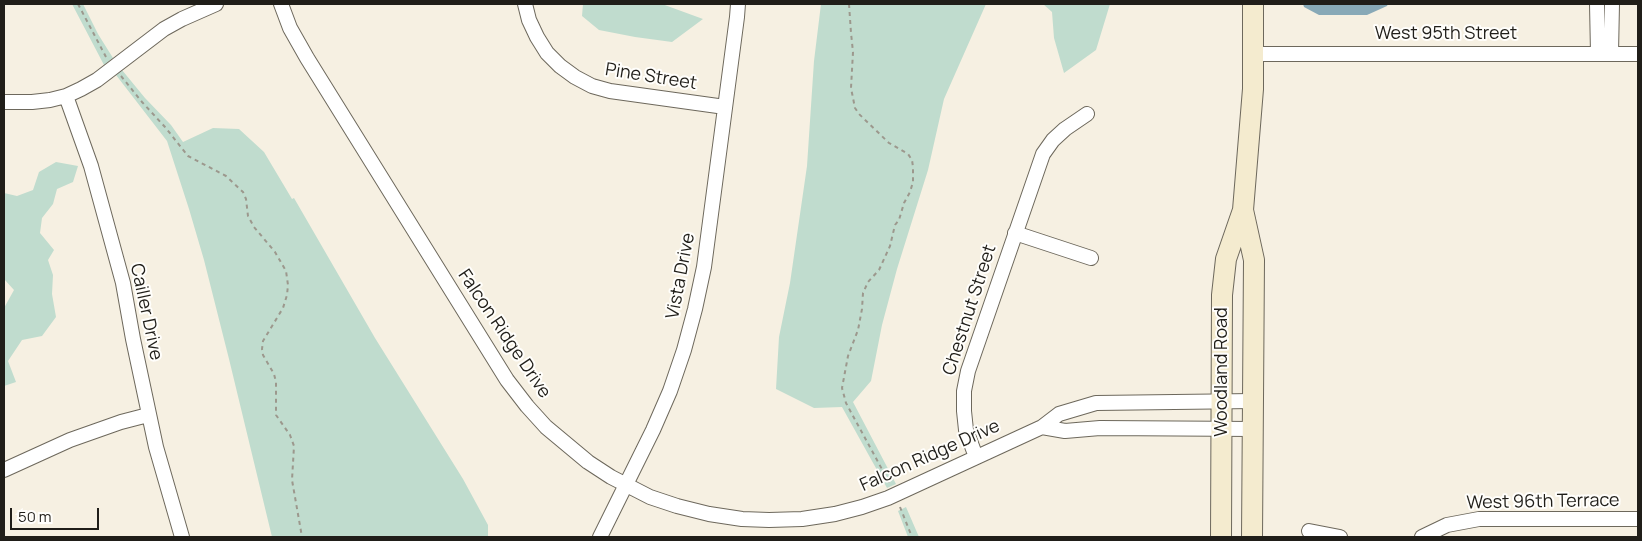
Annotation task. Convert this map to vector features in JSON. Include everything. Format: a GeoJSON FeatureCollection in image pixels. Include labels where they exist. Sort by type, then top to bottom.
{"type":"FeatureCollection","features":[{"type":"Feature","properties":{"kind":"main road","name":"Woodland Road"},"geometry":{"type":"LineString","coordinates":[[1221,537],[1222,295],[1226,259],[1243,210],[1251,118],[1253,4]]}},
{"type":"Feature","properties":{"kind":"main road","name":"Woodland Road"},"geometry":{"type":"LineString","coordinates":[[1243,210],[1254,260],[1252,537]]}},
{"type":"Feature","properties":{"kind":"street"},"geometry":{"type":"LineString","coordinates":[[4,102],[32,102],[66,96],[81,89],[164,30],[182,19],[216,4]]}},
{"type":"Feature","properties":{"kind":"street","name":"Falcon Ridge Drive"},"geometry":{"type":"LineString","coordinates":[[281,4],[290,28],[307,58],[507,380],[546,427],[566,445],[588,462],[625,485],[650,496],[677,506],[709,514],[742,519],[802,519],[835,514],[862,507],[895,494],[1042,427],[1059,414],[1096,403],[1253,401]]}},
{"type":"Feature","properties":{"kind":"street","name":"Pine Street"},"geometry":{"type":"LineString","coordinates":[[525,4],[536,37],[547,52],[560,66],[592,86],[610,91],[725,107]]}},
{"type":"Feature","properties":{"kind":"street","name":"Vista Drive"},"geometry":{"type":"LineString","coordinates":[[600,537],[653,430],[670,391],[695,309],[704,267],[738,4]]}},
{"type":"Feature","properties":{"kind":"street"},"geometry":{"type":"LineString","coordinates":[[1597,4],[1605,53]]}},
{"type":"Feature","properties":{"kind":"street"},"geometry":{"type":"LineString","coordinates":[[1605,53],[1612,4]]}},
{"type":"Feature","properties":{"kind":"street","name":"West 95th Street"},"geometry":{"type":"LineString","coordinates":[[1253,54],[1638,54]]}},
{"type":"Feature","properties":{"kind":"street","name":"Cailler Drive"},"geometry":{"type":"LineString","coordinates":[[66,96],[91,166],[123,283],[148,415],[182,537]]}},
{"type":"Feature","properties":{"kind":"street","name":"Chestnut Street"},"geometry":{"type":"LineString","coordinates":[[976,457],[966,430],[964,410],[964,391],[968,371],[1043,154],[1053,140],[1086,114]]}},
{"type":"Feature","properties":{"kind":"street","name":"Chestnut Street"},"geometry":{"type":"LineString","coordinates":[[1015,233],[1091,258]]}},
{"type":"Feature","properties":{"kind":"street"},"geometry":{"type":"LineString","coordinates":[[4,470],[70,440],[121,422],[148,415]]}},
{"type":"Feature","properties":{"kind":"street"},"geometry":{"type":"LineString","coordinates":[[1042,427],[1065,431],[1100,428],[1253,429]]}},
{"type":"Feature","properties":{"kind":"street","name":"West 96th Terrace"},"geometry":{"type":"LineString","coordinates":[[1422,537],[1447,525],[1479,519],[1638,519]]}},
{"type":"Feature","properties":{"kind":"street"},"geometry":{"type":"LineString","coordinates":[[1309,531],[1340,537]]}},
{"type":"Feature","properties":{"kind":"path"},"geometry":{"type":"LineString","coordinates":[[78,4],[102,52],[188,156],[226,176],[243,192],[246,199],[248,216],[254,227],[275,252],[286,272],[287,295],[283,308],[263,341],[262,349],[276,382],[276,415],[290,435],[294,446],[292,480],[302,537]]}},
{"type":"Feature","properties":{"kind":"path"},"geometry":{"type":"LineString","coordinates":[[849,4],[854,52],[851,88],[855,108],[889,143],[908,154],[912,160],[913,182],[895,226],[890,246],[879,270],[868,282],[863,293],[859,323],[848,356],[842,388],[846,402],[882,466],[912,537]]}},
{"type":"Feature","properties":{"kind":"green space"},"geometry":{"type":"Polygon","coordinates":[[[72,4],[83,4],[113,58],[104,65],[72,4]]]}},
{"type":"Feature","properties":{"kind":"green space"},"geometry":{"type":"Polygon","coordinates":[[[583,4],[662,4],[703,19],[672,42],[599,30],[582,16],[583,4]]]}},
{"type":"Feature","properties":{"kind":"green space"},"geometry":{"type":"Polygon","coordinates":[[[821,4],[986,4],[944,99],[928,170],[897,269],[882,325],[871,381],[853,402],[896,484],[887,488],[842,407],[814,408],[776,389],[779,337],[790,283],[807,166],[814,61],[821,4]]]}},
{"type":"Feature","properties":{"kind":"green space"},"geometry":{"type":"Polygon","coordinates":[[[1043,4],[1110,4],[1096,50],[1064,73],[1054,38],[1052,12],[1043,4]]]}},
{"type":"Feature","properties":{"kind":"green space"},"geometry":{"type":"Polygon","coordinates":[[[122,70],[171,125],[183,142],[213,128],[239,129],[264,152],[292,199],[294,198],[375,338],[463,479],[488,525],[488,537],[272,537],[204,260],[189,209],[167,141],[116,75],[122,70]]]}},
{"type":"Feature","properties":{"kind":"green space"},"geometry":{"type":"Polygon","coordinates":[[[56,162],[78,166],[73,182],[57,189],[53,204],[42,218],[40,233],[54,250],[48,260],[53,275],[52,294],[56,317],[42,336],[22,340],[8,361],[16,382],[4,386],[4,308],[14,290],[4,279],[4,193],[17,196],[33,190],[39,172],[56,162]]]}},
{"type":"Feature","properties":{"kind":"green space"},"geometry":{"type":"Polygon","coordinates":[[[906,507],[919,537],[908,537],[898,511],[906,507]]]}},
{"type":"Feature","properties":{"kind":"water"},"geometry":{"type":"Polygon","coordinates":[[[1303,4],[1388,4],[1367,15],[1319,15],[1304,7],[1303,4]]]}}]}
